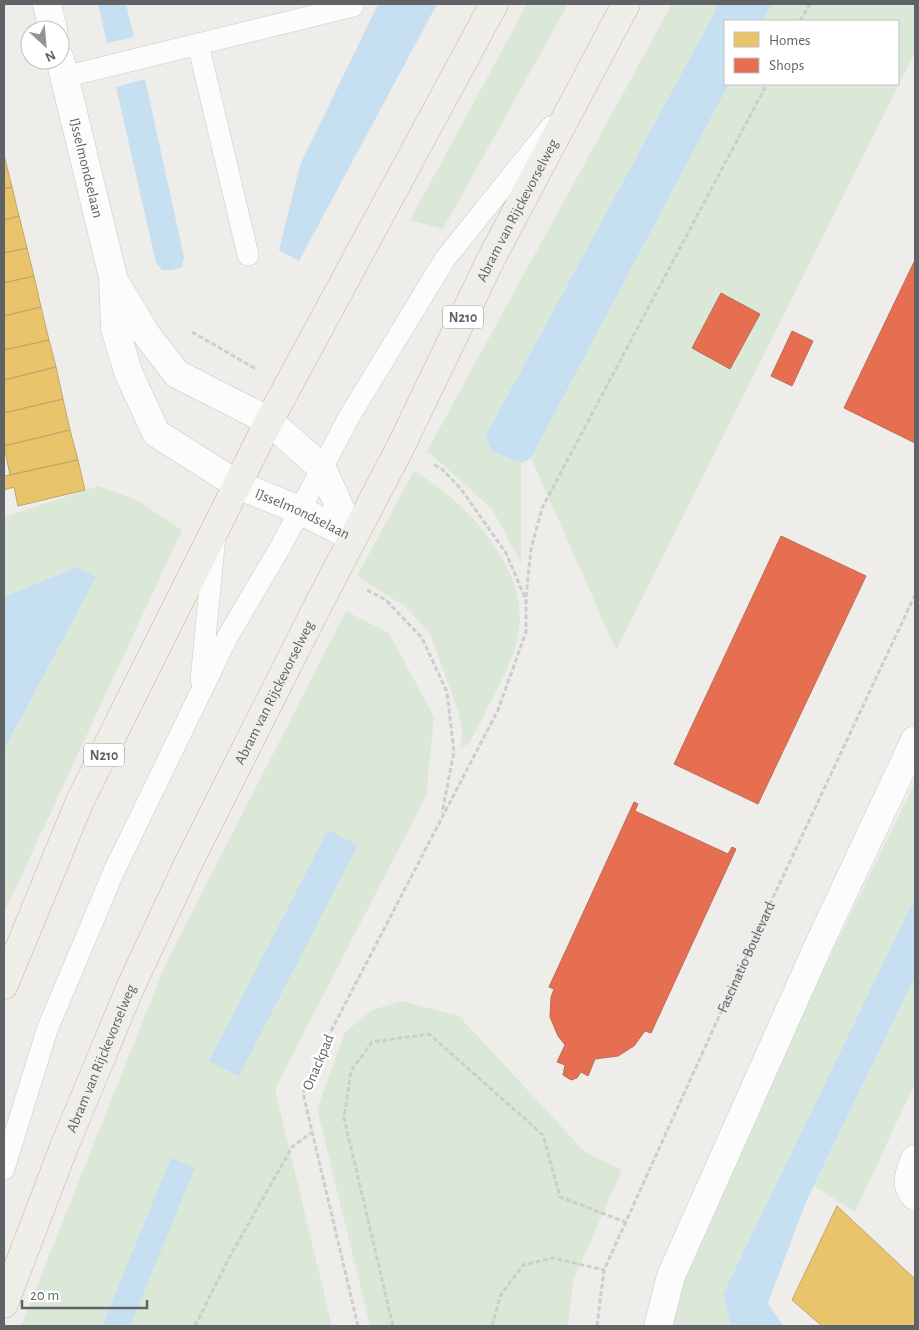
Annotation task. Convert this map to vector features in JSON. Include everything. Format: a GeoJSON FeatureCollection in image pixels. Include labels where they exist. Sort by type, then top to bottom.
{"type":"FeatureCollection","features":[{"type":"Feature","properties":{"kind":"highway","name":"Abram van Rijckevorselweg"},"geometry":{"type":"LineString","coordinates":[[4,985],[80,801],[269,421],[494,4]]}},
{"type":"Feature","properties":{"kind":"highway","name":"Abram van Rijckevorselweg"},"geometry":{"type":"LineString","coordinates":[[4,1304],[64,1148],[132,986],[188,864],[401,446],[491,259],[626,4]]}},
{"type":"Feature","properties":{"kind":"street"},"geometry":{"type":"LineString","coordinates":[[47,4],[51,20]]}},
{"type":"Feature","properties":{"kind":"street","name":"IJsselmondselaan"},"geometry":{"type":"LineString","coordinates":[[62,70],[113,278],[115,328],[128,372],[156,433],[238,485],[299,510],[353,538]]}},
{"type":"Feature","properties":{"kind":"street","name":"IJsselmondselaan"},"geometry":{"type":"LineString","coordinates":[[113,278],[146,334],[177,374],[269,421],[322,468],[353,538]]}},
{"type":"Feature","properties":{"kind":"street"},"geometry":{"type":"LineString","coordinates":[[658,1326],[671,1276],[820,942],[915,740]]}},
{"type":"Feature","properties":{"kind":"street"},"geometry":{"type":"LineString","coordinates":[[915,1159],[907,1177],[909,1190],[915,1196]]}},
{"type":"Feature","properties":{"kind":"lane"},"geometry":{"type":"LineString","coordinates":[[70,67],[198,44],[353,6]]}},
{"type":"Feature","properties":{"kind":"lane"},"geometry":{"type":"LineString","coordinates":[[198,44],[248,254]]}},
{"type":"Feature","properties":{"kind":"lane","name":"Abram van Rijckevorselweg"},"geometry":{"type":"LineString","coordinates":[[4,1169],[46,1030],[114,871],[228,636],[349,418],[445,259],[575,98]]}},
{"type":"Feature","properties":{"kind":"lane","name":"Abram van Rijckevorselweg"},"geometry":{"type":"LineString","coordinates":[[200,695],[216,530]]}},
{"type":"Feature","properties":{"kind":"path"},"geometry":{"type":"LineString","coordinates":[[801,20],[810,4]]}},
{"type":"Feature","properties":{"kind":"path"},"geometry":{"type":"LineString","coordinates":[[526,600],[531,549],[542,508],[766,85]]}},
{"type":"Feature","properties":{"kind":"path","name":"Fascinatio Boulevard"},"geometry":{"type":"LineString","coordinates":[[597,1326],[604,1270],[770,904],[915,595]]}},
{"type":"Feature","properties":{"kind":"path","name":"Onackpad"},"geometry":{"type":"LineString","coordinates":[[358,1326],[303,1094],[319,1054],[441,819]]}},
{"type":"Feature","properties":{"kind":"path"},"geometry":{"type":"LineString","coordinates":[[394,1326],[344,1118],[351,1071],[372,1042],[429,1034],[543,1135],[560,1197],[625,1222]]}},
{"type":"Feature","properties":{"kind":"path"},"geometry":{"type":"LineString","coordinates":[[195,1326],[229,1258],[292,1146],[311,1133]]}},
{"type":"Feature","properties":{"kind":"path"},"geometry":{"type":"LineString","coordinates":[[492,1326],[500,1296],[523,1265],[553,1258],[604,1270]]}},
{"type":"Feature","properties":{"kind":"green space"},"geometry":{"type":"Polygon","coordinates":[[[527,4],[568,4],[443,229],[410,220],[527,4]]]}},
{"type":"Feature","properties":{"kind":"green space"},"geometry":{"type":"Polygon","coordinates":[[[672,4],[719,4],[485,437],[492,452],[521,462],[521,563],[492,509],[427,451],[672,4]]]}},
{"type":"Feature","properties":{"kind":"green space"},"geometry":{"type":"Polygon","coordinates":[[[772,4],[915,4],[915,52],[899,84],[899,20],[763,20],[772,4]]]}},
{"type":"Feature","properties":{"kind":"green space"},"geometry":{"type":"Polygon","coordinates":[[[728,85],[898,85],[616,650],[531,458],[728,85]]]}},
{"type":"Feature","properties":{"kind":"green space"},"geometry":{"type":"Polygon","coordinates":[[[414,471],[454,500],[491,540],[505,563],[515,587],[520,611],[518,636],[510,663],[469,744],[461,747],[462,731],[459,714],[430,633],[403,605],[357,576],[414,471]]]}},
{"type":"Feature","properties":{"kind":"green space"},"geometry":{"type":"Polygon","coordinates":[[[98,486],[137,500],[182,530],[4,913],[4,750],[16,729],[77,567],[6,596],[4,599],[4,517],[98,486]]]}},
{"type":"Feature","properties":{"kind":"green space"},"geometry":{"type":"Polygon","coordinates":[[[346,611],[389,633],[434,717],[426,796],[275,1089],[332,1326],[21,1326],[165,965],[346,611]]]}},
{"type":"Feature","properties":{"kind":"green space"},"geometry":{"type":"Polygon","coordinates":[[[915,782],[915,897],[723,1294],[731,1326],[672,1326],[674,1295],[803,1012],[915,782]]]}},
{"type":"Feature","properties":{"kind":"green space"},"geometry":{"type":"Polygon","coordinates":[[[915,977],[915,1083],[855,1212],[814,1186],[915,977]]]}},
{"type":"Feature","properties":{"kind":"green space"},"geometry":{"type":"Polygon","coordinates":[[[402,1001],[459,1016],[585,1152],[622,1170],[573,1281],[568,1326],[370,1326],[317,1109],[345,1032],[372,1010],[402,1001]]]}},
{"type":"Feature","properties":{"kind":"water"},"geometry":{"type":"Polygon","coordinates":[[[98,4],[126,4],[134,37],[107,43],[98,4]]]}},
{"type":"Feature","properties":{"kind":"water"},"geometry":{"type":"Polygon","coordinates":[[[378,4],[437,4],[299,261],[279,250],[300,165],[378,4]]]}},
{"type":"Feature","properties":{"kind":"water"},"geometry":{"type":"Polygon","coordinates":[[[719,4],[772,4],[763,20],[724,20],[724,85],[728,85],[531,458],[523,463],[492,452],[485,437],[719,4]]]}},
{"type":"Feature","properties":{"kind":"water"},"geometry":{"type":"Polygon","coordinates":[[[145,79],[184,257],[182,267],[172,270],[162,270],[156,263],[116,87],[145,79]]]}},
{"type":"Feature","properties":{"kind":"water"},"geometry":{"type":"Polygon","coordinates":[[[77,567],[96,577],[4,750],[4,599],[6,596],[77,567]]]}},
{"type":"Feature","properties":{"kind":"water"},"geometry":{"type":"Polygon","coordinates":[[[328,830],[358,845],[239,1076],[209,1061],[328,830]]]}},
{"type":"Feature","properties":{"kind":"water"},"geometry":{"type":"Polygon","coordinates":[[[915,897],[915,977],[806,1202],[768,1303],[783,1326],[731,1326],[723,1294],[915,897]]]}},
{"type":"Feature","properties":{"kind":"water"},"geometry":{"type":"Polygon","coordinates":[[[171,1158],[195,1168],[130,1326],[102,1326],[171,1158]]]}},
{"type":"Feature","properties":{"kind":"building: Homes"},"geometry":{"type":"Polygon","coordinates":[[[4,155],[12,187],[4,189],[4,155]]]}},
{"type":"Feature","properties":{"kind":"building: Homes"},"geometry":{"type":"Polygon","coordinates":[[[12,187],[19,216],[4,220],[4,189],[12,187]]]}},
{"type":"Feature","properties":{"kind":"building: Homes"},"geometry":{"type":"Polygon","coordinates":[[[19,216],[27,248],[4,253],[4,220],[19,216]]]}},
{"type":"Feature","properties":{"kind":"building: Homes"},"geometry":{"type":"Polygon","coordinates":[[[27,248],[34,276],[4,283],[4,253],[27,248]]]}},
{"type":"Feature","properties":{"kind":"building: Homes"},"geometry":{"type":"Polygon","coordinates":[[[34,276],[41,307],[4,316],[4,283],[34,276]]]}},
{"type":"Feature","properties":{"kind":"building: Homes"},"geometry":{"type":"Polygon","coordinates":[[[41,307],[49,340],[4,350],[4,316],[41,307]]]}},
{"type":"Feature","properties":{"kind":"building: Homes"},"geometry":{"type":"Polygon","coordinates":[[[49,340],[56,367],[4,380],[4,350],[49,340]]]}},
{"type":"Feature","properties":{"kind":"building: Homes"},"geometry":{"type":"Polygon","coordinates":[[[56,367],[63,399],[4,413],[4,380],[56,367]]]}},
{"type":"Feature","properties":{"kind":"building: Homes"},"geometry":{"type":"Polygon","coordinates":[[[63,399],[70,430],[4,446],[4,413],[63,399]]]}},
{"type":"Feature","properties":{"kind":"building: Homes"},"geometry":{"type":"Polygon","coordinates":[[[70,430],[78,460],[10,475],[4,446],[70,430]]]}},
{"type":"Feature","properties":{"kind":"building: Homes"},"geometry":{"type":"Polygon","coordinates":[[[78,460],[85,490],[18,506],[14,487],[4,490],[4,476],[78,460]]]}},
{"type":"Feature","properties":{"kind":"building: Homes"},"geometry":{"type":"Polygon","coordinates":[[[837,1206],[915,1279],[915,1326],[822,1326],[792,1300],[837,1206]]]}},
{"type":"Feature","properties":{"kind":"building: Shops"},"geometry":{"type":"Polygon","coordinates":[[[915,263],[915,443],[844,408],[915,263]]]}},
{"type":"Feature","properties":{"kind":"building: Shops"},"geometry":{"type":"Polygon","coordinates":[[[721,293],[760,314],[730,369],[692,348],[721,293]]]}},
{"type":"Feature","properties":{"kind":"building: Shops"},"geometry":{"type":"Polygon","coordinates":[[[792,331],[813,341],[792,386],[771,376],[792,331]]]}},
{"type":"Feature","properties":{"kind":"building: Shops"},"geometry":{"type":"Polygon","coordinates":[[[781,536],[866,576],[758,804],[674,764],[781,536]]]}},
{"type":"Feature","properties":{"kind":"building: Shops"},"geometry":{"type":"Polygon","coordinates":[[[634,802],[638,804],[635,811],[728,854],[732,847],[736,849],[651,1033],[645,1031],[634,1046],[618,1056],[595,1059],[588,1076],[581,1072],[577,1078],[571,1080],[563,1075],[565,1065],[557,1062],[565,1045],[558,1036],[550,1017],[551,997],[554,989],[549,987],[634,802]]]}}]}
